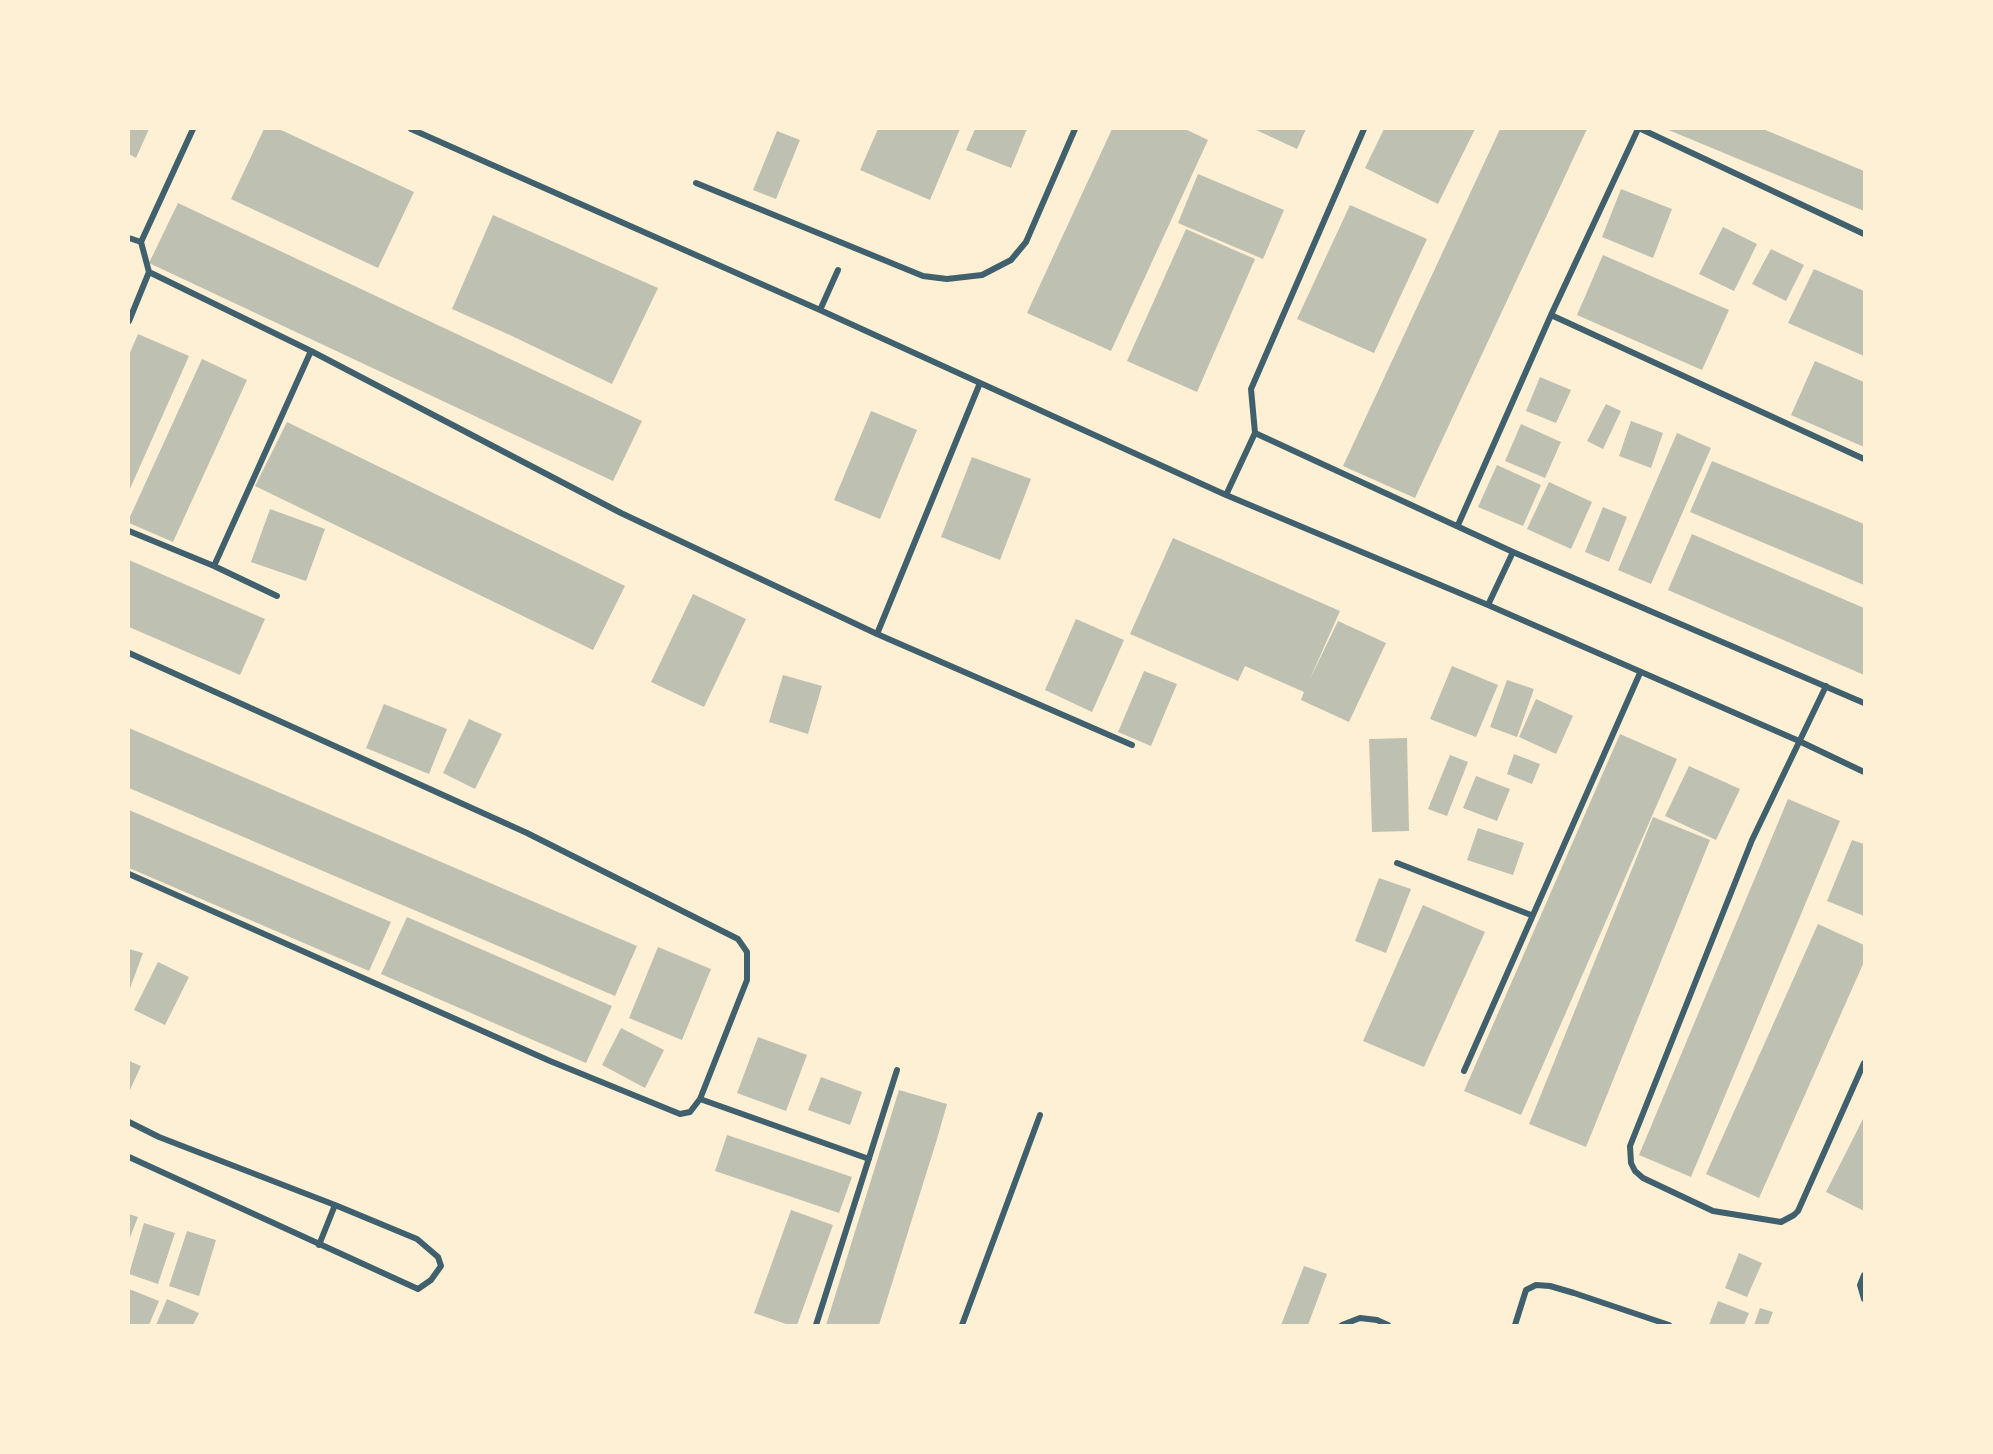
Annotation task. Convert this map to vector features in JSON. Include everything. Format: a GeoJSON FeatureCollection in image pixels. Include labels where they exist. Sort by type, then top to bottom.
{"type":"FeatureCollection","features":[{"type":"Feature","properties":{"kind":"street"},"geometry":{"type":"LineString","coordinates":[[129,321],[149,272],[141,243],[193,129]]}},
{"type":"Feature","properties":{"kind":"street"},"geometry":{"type":"LineString","coordinates":[[411,129],[820,310],[1226,495],[1488,605],[1799,741],[1864,772]]}},
{"type":"Feature","properties":{"kind":"street"},"geometry":{"type":"LineString","coordinates":[[696,183],[923,276],[947,279],[982,275],[1011,260],[1026,242],[1075,129]]}},
{"type":"Feature","properties":{"kind":"street"},"geometry":{"type":"LineString","coordinates":[[1226,495],[1255,433],[1251,389],[1364,129]]}},
{"type":"Feature","properties":{"kind":"street"},"geometry":{"type":"LineString","coordinates":[[1458,525],[1551,315],[1640,129],[1864,234]]}},
{"type":"Feature","properties":{"kind":"street"},"geometry":{"type":"LineString","coordinates":[[129,238],[141,243]]}},
{"type":"Feature","properties":{"kind":"street"},"geometry":{"type":"LineString","coordinates":[[820,310],[838,270]]}},
{"type":"Feature","properties":{"kind":"street"},"geometry":{"type":"LineString","coordinates":[[149,272],[311,351],[621,513],[877,634],[1132,745]]}},
{"type":"Feature","properties":{"kind":"street"},"geometry":{"type":"LineString","coordinates":[[1551,315],[1864,459]]}},
{"type":"Feature","properties":{"kind":"street"},"geometry":{"type":"LineString","coordinates":[[214,566],[311,351]]}},
{"type":"Feature","properties":{"kind":"street"},"geometry":{"type":"LineString","coordinates":[[877,634],[980,383]]}},
{"type":"Feature","properties":{"kind":"street"},"geometry":{"type":"LineString","coordinates":[[1255,433],[1513,552],[1864,703]]}},
{"type":"Feature","properties":{"kind":"street"},"geometry":{"type":"LineString","coordinates":[[129,531],[214,566],[277,596]]}},
{"type":"Feature","properties":{"kind":"street"},"geometry":{"type":"LineString","coordinates":[[1488,605],[1513,552]]}},
{"type":"Feature","properties":{"kind":"street"},"geometry":{"type":"LineString","coordinates":[[129,653],[527,833],[738,939],[747,952],[747,980],[700,1099],[690,1112],[680,1114],[550,1061],[129,874]]}},
{"type":"Feature","properties":{"kind":"street"},"geometry":{"type":"LineString","coordinates":[[1464,1071],[1531,915],[1640,673]]}},
{"type":"Feature","properties":{"kind":"street"},"geometry":{"type":"LineString","coordinates":[[1826,686],[1752,840],[1630,1146],[1631,1163],[1635,1171],[1643,1178],[1713,1211],[1781,1222],[1798,1210],[1864,1063]]}},
{"type":"Feature","properties":{"kind":"street"},"geometry":{"type":"LineString","coordinates":[[1397,863],[1531,915]]}},
{"type":"Feature","properties":{"kind":"street"},"geometry":{"type":"LineString","coordinates":[[816,1325],[897,1070]]}},
{"type":"Feature","properties":{"kind":"street"},"geometry":{"type":"LineString","coordinates":[[700,1099],[868,1159]]}},
{"type":"Feature","properties":{"kind":"street"},"geometry":{"type":"LineString","coordinates":[[962,1325],[1040,1115]]}},
{"type":"Feature","properties":{"kind":"street"},"geometry":{"type":"LineString","coordinates":[[129,1122],[159,1137],[417,1239],[438,1257],[441,1266],[431,1280],[418,1289],[129,1157]]}},
{"type":"Feature","properties":{"kind":"street"},"geometry":{"type":"LineString","coordinates":[[319,1245],[335,1205]]}},
{"type":"Feature","properties":{"kind":"street"},"geometry":{"type":"LineString","coordinates":[[1864,1275],[1860,1285],[1864,1299]]}},
{"type":"Feature","properties":{"kind":"street"},"geometry":{"type":"LineString","coordinates":[[1515,1325],[1526,1290],[1536,1285],[1550,1286],[1574,1293],[1669,1325]]}},
{"type":"Feature","properties":{"kind":"street"},"geometry":{"type":"LineString","coordinates":[[1342,1325],[1360,1318],[1377,1320],[1388,1325]]}},
{"type":"Feature","properties":{"kind":"building"},"geometry":{"type":"Polygon","coordinates":[[[129,129],[149,129],[136,158],[129,154],[129,129]]]}},
{"type":"Feature","properties":{"kind":"building"},"geometry":{"type":"Polygon","coordinates":[[[264,129],[279,129],[414,192],[378,268],[231,199],[264,129]]]}},
{"type":"Feature","properties":{"kind":"building"},"geometry":{"type":"Polygon","coordinates":[[[878,129],[960,129],[930,200],[860,170],[878,129]]]}},
{"type":"Feature","properties":{"kind":"building"},"geometry":{"type":"Polygon","coordinates":[[[975,129],[1027,129],[1011,168],[966,150],[975,129]]]}},
{"type":"Feature","properties":{"kind":"building"},"geometry":{"type":"Polygon","coordinates":[[[1112,129],[1185,129],[1208,140],[1111,351],[1027,313],[1112,129]]]}},
{"type":"Feature","properties":{"kind":"building"},"geometry":{"type":"Polygon","coordinates":[[[1254,129],[1306,129],[1297,149],[1254,129]]]}},
{"type":"Feature","properties":{"kind":"building"},"geometry":{"type":"Polygon","coordinates":[[[1384,129],[1475,129],[1438,204],[1365,168],[1384,129]]]}},
{"type":"Feature","properties":{"kind":"building"},"geometry":{"type":"Polygon","coordinates":[[[1500,129],[1587,129],[1415,498],[1343,466],[1500,129]]]}},
{"type":"Feature","properties":{"kind":"building"},"geometry":{"type":"Polygon","coordinates":[[[1666,129],[1763,129],[1864,171],[1864,211],[1666,129]]]}},
{"type":"Feature","properties":{"kind":"building"},"geometry":{"type":"Polygon","coordinates":[[[777,131],[800,140],[776,199],[753,190],[777,131]]]}},
{"type":"Feature","properties":{"kind":"building"},"geometry":{"type":"Polygon","coordinates":[[[1198,174],[1284,210],[1263,259],[1178,223],[1198,174]]]}},
{"type":"Feature","properties":{"kind":"building"},"geometry":{"type":"Polygon","coordinates":[[[1621,189],[1672,209],[1653,258],[1602,237],[1621,189]]]}},
{"type":"Feature","properties":{"kind":"building"},"geometry":{"type":"Polygon","coordinates":[[[178,203],[642,421],[613,481],[149,263],[178,203]]]}},
{"type":"Feature","properties":{"kind":"building"},"geometry":{"type":"Polygon","coordinates":[[[1350,205],[1427,239],[1374,353],[1297,319],[1350,205]]]}},
{"type":"Feature","properties":{"kind":"building"},"geometry":{"type":"Polygon","coordinates":[[[493,215],[658,288],[612,384],[452,309],[493,215]]]}},
{"type":"Feature","properties":{"kind":"building"},"geometry":{"type":"Polygon","coordinates":[[[1723,227],[1757,244],[1734,291],[1699,274],[1723,227]]]}},
{"type":"Feature","properties":{"kind":"building"},"geometry":{"type":"Polygon","coordinates":[[[1186,229],[1255,259],[1197,392],[1127,361],[1186,229]]]}},
{"type":"Feature","properties":{"kind":"building"},"geometry":{"type":"Polygon","coordinates":[[[1771,249],[1804,265],[1786,301],[1752,284],[1771,249]]]}},
{"type":"Feature","properties":{"kind":"building"},"geometry":{"type":"Polygon","coordinates":[[[1603,255],[1729,310],[1702,370],[1577,315],[1603,255]]]}},
{"type":"Feature","properties":{"kind":"building"},"geometry":{"type":"Polygon","coordinates":[[[1814,269],[1864,291],[1864,356],[1788,323],[1814,269]]]}},
{"type":"Feature","properties":{"kind":"building"},"geometry":{"type":"Polygon","coordinates":[[[138,334],[189,356],[129,491],[129,355],[138,334]]]}},
{"type":"Feature","properties":{"kind":"building"},"geometry":{"type":"Polygon","coordinates":[[[202,359],[247,380],[173,542],[129,523],[129,519],[202,359]]]}},
{"type":"Feature","properties":{"kind":"building"},"geometry":{"type":"Polygon","coordinates":[[[1815,361],[1864,382],[1864,447],[1791,415],[1815,361]]]}},
{"type":"Feature","properties":{"kind":"building"},"geometry":{"type":"Polygon","coordinates":[[[1540,377],[1571,390],[1556,423],[1526,411],[1540,377]]]}},
{"type":"Feature","properties":{"kind":"building"},"geometry":{"type":"Polygon","coordinates":[[[1606,404],[1621,411],[1603,449],[1587,441],[1606,404]]]}},
{"type":"Feature","properties":{"kind":"building"},"geometry":{"type":"Polygon","coordinates":[[[871,411],[917,430],[880,519],[834,500],[871,411]]]}},
{"type":"Feature","properties":{"kind":"building"},"geometry":{"type":"Polygon","coordinates":[[[1631,421],[1663,433],[1651,468],[1619,456],[1631,421]]]}},
{"type":"Feature","properties":{"kind":"building"},"geometry":{"type":"Polygon","coordinates":[[[287,422],[625,586],[593,650],[255,486],[287,422]]]}},
{"type":"Feature","properties":{"kind":"building"},"geometry":{"type":"Polygon","coordinates":[[[1521,424],[1561,442],[1545,478],[1505,461],[1521,424]]]}},
{"type":"Feature","properties":{"kind":"building"},"geometry":{"type":"Polygon","coordinates":[[[1677,433],[1711,448],[1651,584],[1618,570],[1677,433]]]}},
{"type":"Feature","properties":{"kind":"building"},"geometry":{"type":"Polygon","coordinates":[[[972,457],[1031,479],[1000,560],[941,537],[972,457]]]}},
{"type":"Feature","properties":{"kind":"building"},"geometry":{"type":"Polygon","coordinates":[[[1712,461],[1864,524],[1864,585],[1690,512],[1712,461]]]}},
{"type":"Feature","properties":{"kind":"building"},"geometry":{"type":"Polygon","coordinates":[[[1497,465],[1541,485],[1523,526],[1478,507],[1497,465]]]}},
{"type":"Feature","properties":{"kind":"building"},"geometry":{"type":"Polygon","coordinates":[[[1549,482],[1592,502],[1571,549],[1527,529],[1549,482]]]}},
{"type":"Feature","properties":{"kind":"building"},"geometry":{"type":"Polygon","coordinates":[[[1603,507],[1627,517],[1609,562],[1585,552],[1603,507]]]}},
{"type":"Feature","properties":{"kind":"building"},"geometry":{"type":"Polygon","coordinates":[[[270,509],[325,529],[306,581],[251,562],[270,509]]]}},
{"type":"Feature","properties":{"kind":"building"},"geometry":{"type":"Polygon","coordinates":[[[1692,534],[1864,608],[1864,675],[1668,590],[1692,534]]]}},
{"type":"Feature","properties":{"kind":"building"},"geometry":{"type":"Polygon","coordinates":[[[1173,538],[1340,611],[1309,681],[1338,621],[1386,643],[1349,722],[1301,700],[1304,692],[1245,666],[1238,681],[1130,634],[1173,538]]]}},
{"type":"Feature","properties":{"kind":"building"},"geometry":{"type":"Polygon","coordinates":[[[129,560],[265,619],[240,675],[129,627],[129,560]]]}},
{"type":"Feature","properties":{"kind":"building"},"geometry":{"type":"Polygon","coordinates":[[[693,594],[746,619],[704,707],[651,682],[693,594]]]}},
{"type":"Feature","properties":{"kind":"building"},"geometry":{"type":"Polygon","coordinates":[[[1076,619],[1124,640],[1092,712],[1045,690],[1076,619]]]}},
{"type":"Feature","properties":{"kind":"building"},"geometry":{"type":"Polygon","coordinates":[[[1452,666],[1498,685],[1476,737],[1430,719],[1452,666]]]}},
{"type":"Feature","properties":{"kind":"building"},"geometry":{"type":"Polygon","coordinates":[[[1144,671],[1177,684],[1151,746],[1118,732],[1144,671]]]}},
{"type":"Feature","properties":{"kind":"building"},"geometry":{"type":"Polygon","coordinates":[[[783,675],[822,686],[808,734],[769,722],[783,675]]]}},
{"type":"Feature","properties":{"kind":"building"},"geometry":{"type":"Polygon","coordinates":[[[1507,680],[1534,689],[1517,737],[1490,727],[1507,680]]]}},
{"type":"Feature","properties":{"kind":"building"},"geometry":{"type":"Polygon","coordinates":[[[1536,699],[1573,716],[1556,754],[1519,737],[1536,699]]]}},
{"type":"Feature","properties":{"kind":"building"},"geometry":{"type":"Polygon","coordinates":[[[384,704],[447,729],[429,774],[366,748],[384,704]]]}},
{"type":"Feature","properties":{"kind":"building"},"geometry":{"type":"Polygon","coordinates":[[[469,719],[502,734],[475,789],[443,773],[469,719]]]}},
{"type":"Feature","properties":{"kind":"building"},"geometry":{"type":"Polygon","coordinates":[[[129,728],[637,946],[615,996],[129,788],[129,728]]]}},
{"type":"Feature","properties":{"kind":"building"},"geometry":{"type":"Polygon","coordinates":[[[1620,734],[1677,759],[1521,1115],[1464,1091],[1620,734]]]}},
{"type":"Feature","properties":{"kind":"building"},"geometry":{"type":"Polygon","coordinates":[[[1407,738],[1409,831],[1372,832],[1369,739],[1407,738]]]}},
{"type":"Feature","properties":{"kind":"building"},"geometry":{"type":"Polygon","coordinates":[[[1514,754],[1540,764],[1532,784],[1507,774],[1514,754]]]}},
{"type":"Feature","properties":{"kind":"building"},"geometry":{"type":"Polygon","coordinates":[[[1450,755],[1468,762],[1447,816],[1428,809],[1450,755]]]}},
{"type":"Feature","properties":{"kind":"building"},"geometry":{"type":"Polygon","coordinates":[[[1689,766],[1740,789],[1716,840],[1665,816],[1689,766]]]}},
{"type":"Feature","properties":{"kind":"building"},"geometry":{"type":"Polygon","coordinates":[[[1476,776],[1510,789],[1497,821],[1463,808],[1476,776]]]}},
{"type":"Feature","properties":{"kind":"building"},"geometry":{"type":"Polygon","coordinates":[[[1788,799],[1840,821],[1691,1177],[1639,1155],[1788,799]]]}},
{"type":"Feature","properties":{"kind":"building"},"geometry":{"type":"Polygon","coordinates":[[[129,810],[391,922],[369,971],[129,868],[129,810]]]}},
{"type":"Feature","properties":{"kind":"building"},"geometry":{"type":"Polygon","coordinates":[[[1653,817],[1710,840],[1586,1147],[1529,1124],[1653,817]]]}},
{"type":"Feature","properties":{"kind":"building"},"geometry":{"type":"Polygon","coordinates":[[[1478,828],[1524,843],[1513,875],[1467,860],[1478,828]]]}},
{"type":"Feature","properties":{"kind":"building"},"geometry":{"type":"Polygon","coordinates":[[[1852,840],[1864,844],[1864,916],[1827,901],[1852,840]]]}},
{"type":"Feature","properties":{"kind":"building"},"geometry":{"type":"Polygon","coordinates":[[[1379,878],[1411,889],[1386,953],[1355,941],[1379,878]]]}},
{"type":"Feature","properties":{"kind":"building"},"geometry":{"type":"Polygon","coordinates":[[[1423,905],[1485,932],[1424,1067],[1363,1041],[1423,905]]]}},
{"type":"Feature","properties":{"kind":"building"},"geometry":{"type":"Polygon","coordinates":[[[407,917],[612,1006],[586,1063],[381,974],[407,917]]]}},
{"type":"Feature","properties":{"kind":"building"},"geometry":{"type":"Polygon","coordinates":[[[1818,924],[1864,945],[1864,962],[1759,1198],[1706,1174],[1818,924]]]}},
{"type":"Feature","properties":{"kind":"building"},"geometry":{"type":"Polygon","coordinates":[[[658,947],[711,969],[682,1040],[629,1018],[658,947]]]}},
{"type":"Feature","properties":{"kind":"building"},"geometry":{"type":"Polygon","coordinates":[[[129,949],[143,953],[129,991],[129,949]]]}},
{"type":"Feature","properties":{"kind":"building"},"geometry":{"type":"Polygon","coordinates":[[[158,962],[189,977],[165,1025],[134,1010],[158,962]]]}},
{"type":"Feature","properties":{"kind":"building"},"geometry":{"type":"Polygon","coordinates":[[[621,1028],[664,1050],[645,1088],[602,1065],[621,1028]]]}},
{"type":"Feature","properties":{"kind":"building"},"geometry":{"type":"Polygon","coordinates":[[[758,1037],[807,1055],[786,1111],[737,1093],[758,1037]]]}},
{"type":"Feature","properties":{"kind":"building"},"geometry":{"type":"Polygon","coordinates":[[[129,1061],[141,1066],[129,1092],[129,1061]]]}},
{"type":"Feature","properties":{"kind":"building"},"geometry":{"type":"Polygon","coordinates":[[[821,1077],[862,1092],[850,1125],[808,1110],[821,1077]]]}},
{"type":"Feature","properties":{"kind":"building"},"geometry":{"type":"Polygon","coordinates":[[[899,1090],[947,1104],[937,1139],[879,1325],[826,1325],[899,1090]]]}},
{"type":"Feature","properties":{"kind":"building"},"geometry":{"type":"Polygon","coordinates":[[[1864,1117],[1864,1211],[1826,1192],[1864,1117]]]}},
{"type":"Feature","properties":{"kind":"building"},"geometry":{"type":"Polygon","coordinates":[[[727,1135],[852,1177],[839,1213],[715,1171],[727,1135]]]}},
{"type":"Feature","properties":{"kind":"building"},"geometry":{"type":"Polygon","coordinates":[[[791,1210],[833,1225],[797,1325],[789,1325],[754,1313],[791,1210]]]}},
{"type":"Feature","properties":{"kind":"building"},"geometry":{"type":"Polygon","coordinates":[[[129,1214],[138,1217],[129,1240],[129,1214]]]}},
{"type":"Feature","properties":{"kind":"building"},"geometry":{"type":"Polygon","coordinates":[[[144,1223],[175,1233],[158,1284],[129,1274],[144,1223]]]}},
{"type":"Feature","properties":{"kind":"building"},"geometry":{"type":"Polygon","coordinates":[[[187,1231],[216,1240],[199,1296],[169,1286],[187,1231]]]}},
{"type":"Feature","properties":{"kind":"building"},"geometry":{"type":"Polygon","coordinates":[[[1739,1253],[1762,1263],[1747,1297],[1725,1288],[1739,1253]]]}},
{"type":"Feature","properties":{"kind":"building"},"geometry":{"type":"Polygon","coordinates":[[[1304,1266],[1327,1274],[1308,1325],[1281,1325],[1304,1266]]]}},
{"type":"Feature","properties":{"kind":"building"},"geometry":{"type":"Polygon","coordinates":[[[129,1289],[159,1301],[149,1325],[129,1325],[129,1289]]]}},
{"type":"Feature","properties":{"kind":"building"},"geometry":{"type":"Polygon","coordinates":[[[167,1299],[199,1313],[193,1325],[156,1325],[167,1299]]]}},
{"type":"Feature","properties":{"kind":"building"},"geometry":{"type":"Polygon","coordinates":[[[1718,1301],[1749,1313],[1744,1325],[1709,1325],[1718,1301]]]}},
{"type":"Feature","properties":{"kind":"building"},"geometry":{"type":"Polygon","coordinates":[[[1760,1308],[1773,1312],[1768,1325],[1754,1325],[1760,1308]]]}}]}
